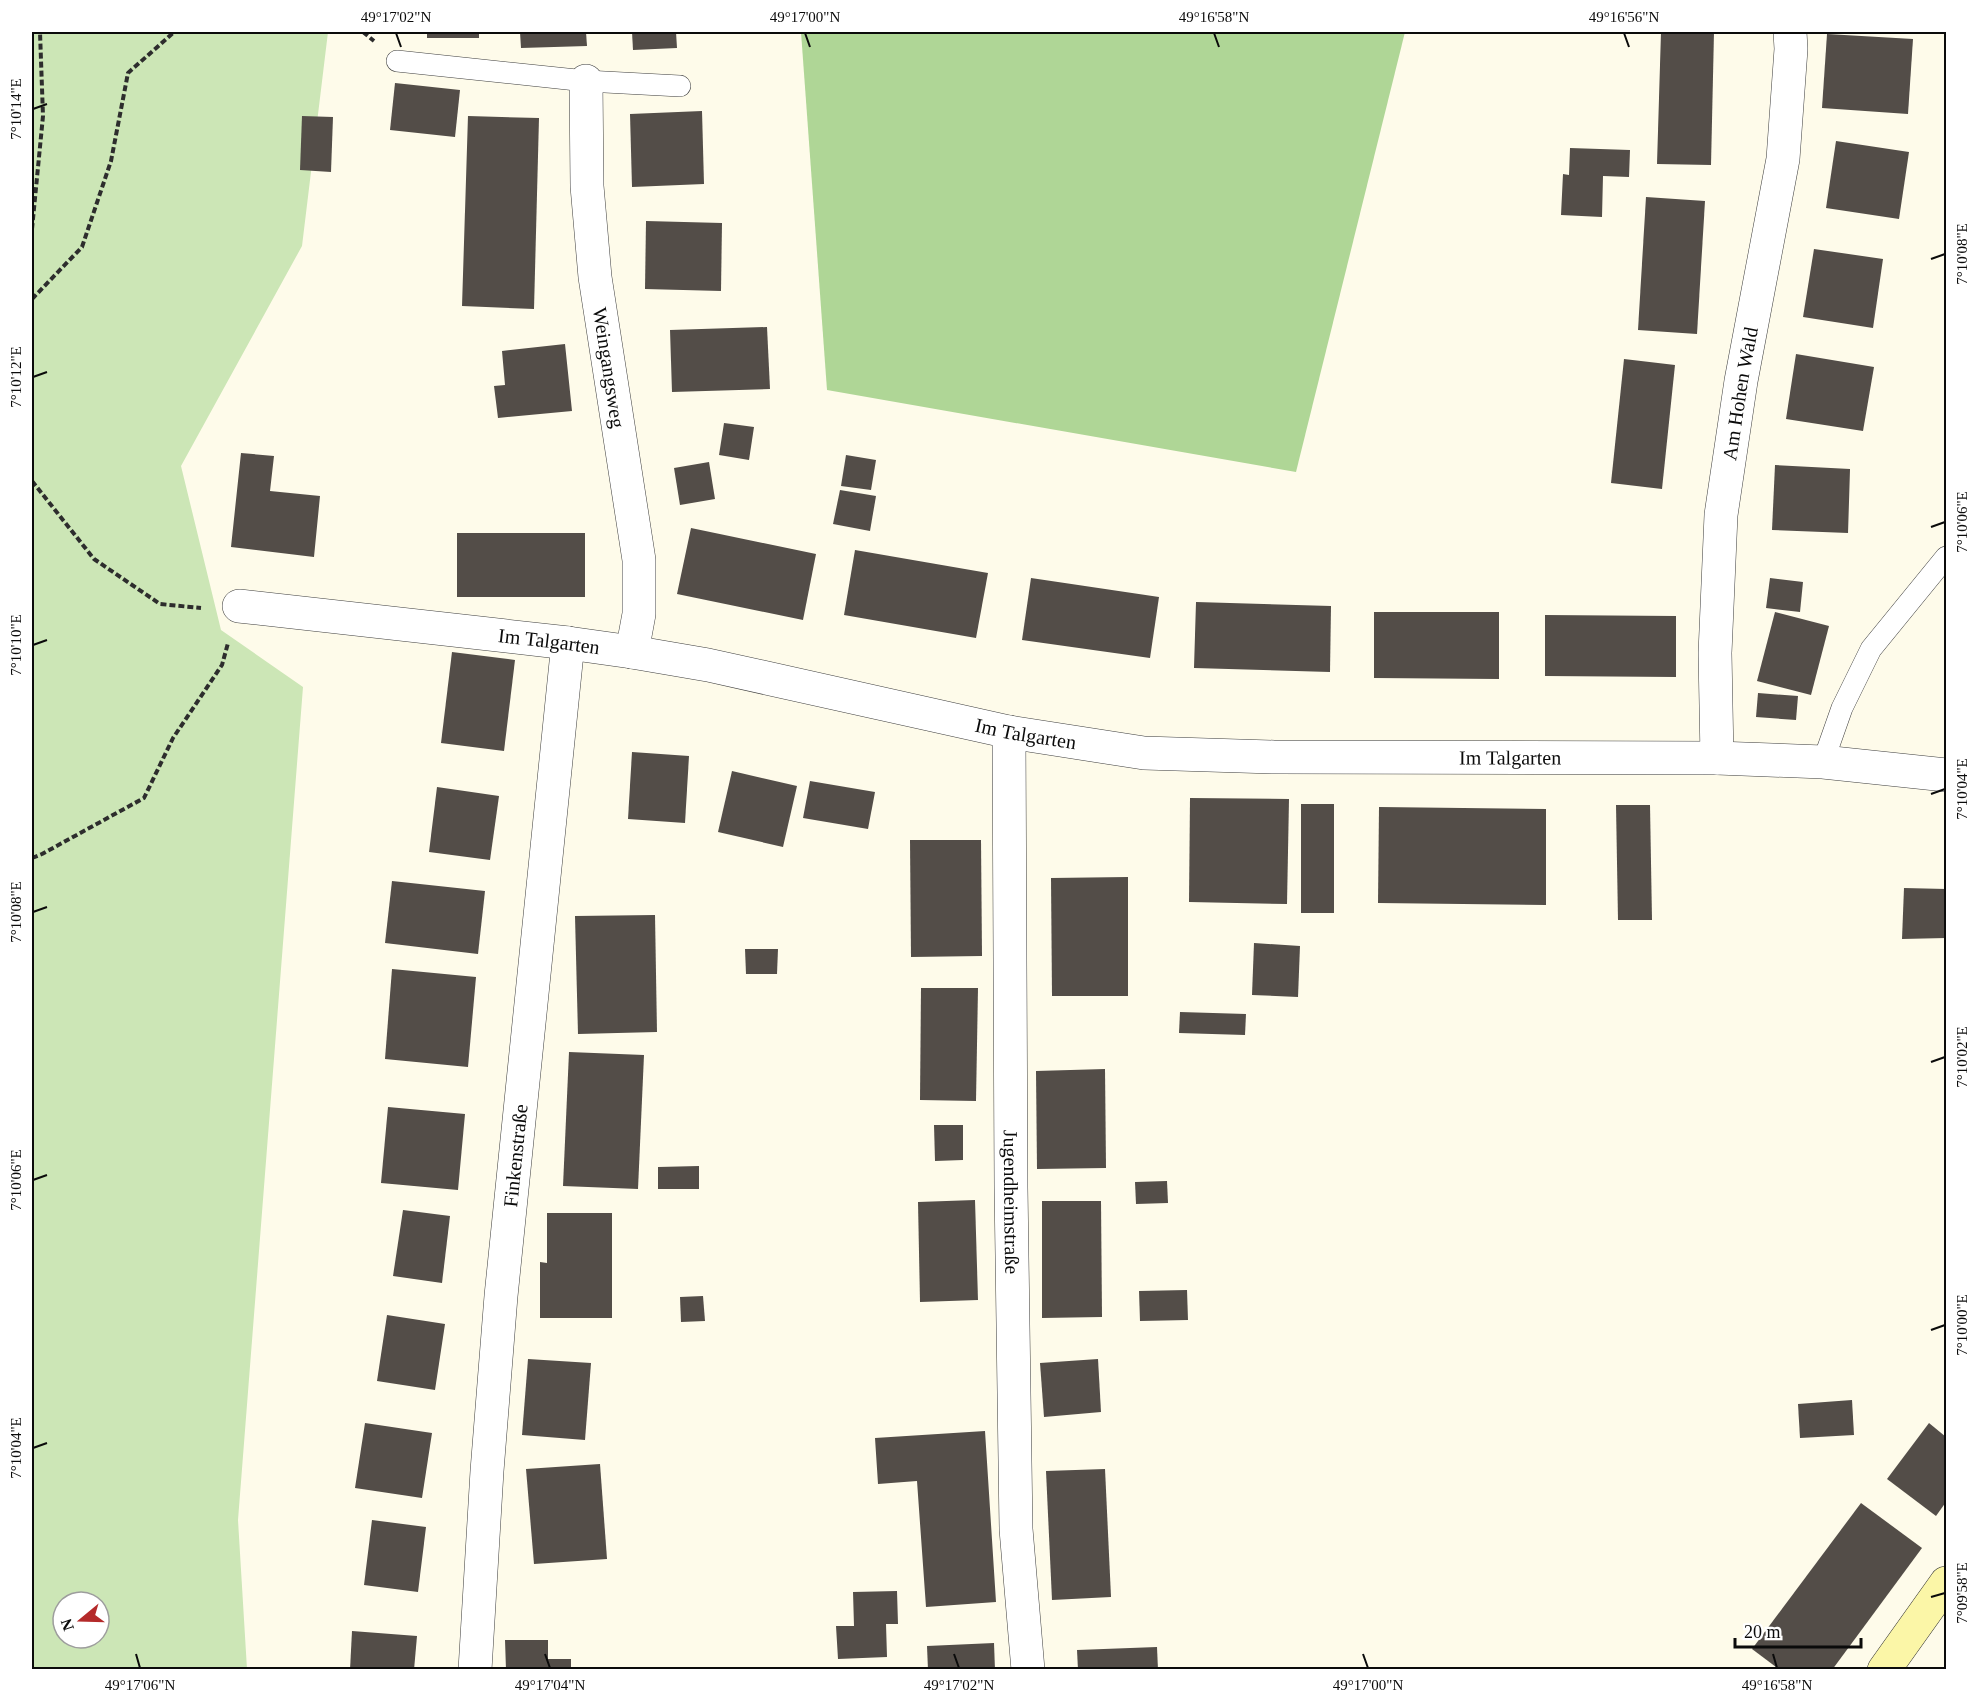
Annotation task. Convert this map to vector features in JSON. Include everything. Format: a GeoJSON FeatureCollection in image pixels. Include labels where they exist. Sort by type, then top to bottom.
{"type":"FeatureCollection","features":[{"type":"Feature","properties":{"kind":"main road"},"geometry":{"type":"LineString","coordinates":[[1884,1670],[1947,1583]]}},
{"type":"Feature","properties":{"kind":"street","name":"Am Hohen Wald"},"geometry":{"type":"LineString","coordinates":[[1717,758],[1715,653],[1721,515],[1742,381],[1783,159],[1791,49],[1790,32]]}},
{"type":"Feature","properties":{"kind":"street","name":"Weingangsweg"},"geometry":{"type":"LineString","coordinates":[[586,81],[587,186],[595,277],[639,560],[639,614],[632,652]]}},
{"type":"Feature","properties":{"kind":"street","name":"Im Talgarten"},"geometry":{"type":"LineString","coordinates":[[239,606],[632,652],[719,667],[1009,732],[1156,754],[1274,757],[1717,758],[1823,762],[1947,775]]}},
{"type":"Feature","properties":{"kind":"street","name":"Finkenstraße"},"geometry":{"type":"LineString","coordinates":[[475,1670],[487,1471],[501,1296],[568,643]]}},
{"type":"Feature","properties":{"kind":"street","name":"Jugendheimstraße"},"geometry":{"type":"LineString","coordinates":[[1009,732],[1011,1175],[1016,1529],[1029,1670]]}},
{"type":"Feature","properties":{"kind":"lane"},"geometry":{"type":"LineString","coordinates":[[397,61],[586,81],[680,86]]}},
{"type":"Feature","properties":{"kind":"lane"},"geometry":{"type":"LineString","coordinates":[[1823,762],[1842,708],[1871,649],[1947,557]]}},
{"type":"Feature","properties":{"kind":"path"},"geometry":{"type":"LineString","coordinates":[[32,229],[43,116],[40,32]]}},
{"type":"Feature","properties":{"kind":"path"},"geometry":{"type":"LineString","coordinates":[[32,299],[82,247],[111,161],[128,74],[174,32]]}},
{"type":"Feature","properties":{"kind":"path"},"geometry":{"type":"LineString","coordinates":[[32,481],[94,559],[160,604],[202,608]]}},
{"type":"Feature","properties":{"kind":"path"},"geometry":{"type":"LineString","coordinates":[[32,858],[144,798],[173,738],[222,664],[239,606]]}},
{"type":"Feature","properties":{"kind":"green space"},"geometry":{"type":"Polygon","coordinates":[[[32,32],[328,32],[302,246],[181,466],[221,630],[303,687],[238,1520],[247,1669],[32,1670],[32,32]]]}},
{"type":"Feature","properties":{"kind":"green space"},"geometry":{"type":"Polygon","coordinates":[[[801,32],[1405,32],[1296,472],[827,390],[801,32]]]}},
{"type":"Feature","properties":{"kind":"building"},"geometry":{"type":"Polygon","coordinates":[[[427,32],[479,32],[479,38],[427,38],[427,32]]]}},
{"type":"Feature","properties":{"kind":"building"},"geometry":{"type":"Polygon","coordinates":[[[520,32],[586,32],[587,46],[521,48],[520,32]]]}},
{"type":"Feature","properties":{"kind":"building"},"geometry":{"type":"Polygon","coordinates":[[[632,32],[676,32],[677,48],[633,50],[632,32]]]}},
{"type":"Feature","properties":{"kind":"building"},"geometry":{"type":"Polygon","coordinates":[[[1661,32],[1714,32],[1711,165],[1657,164],[1661,32]]]}},
{"type":"Feature","properties":{"kind":"building"},"geometry":{"type":"Polygon","coordinates":[[[1827,34],[1913,39],[1908,114],[1822,108],[1827,34]]]}},
{"type":"Feature","properties":{"kind":"building"},"geometry":{"type":"Polygon","coordinates":[[[395,83],[460,90],[455,137],[390,130],[395,83]]]}},
{"type":"Feature","properties":{"kind":"building"},"geometry":{"type":"Polygon","coordinates":[[[702,111],[704,184],[632,187],[630,114],[702,111]]]}},
{"type":"Feature","properties":{"kind":"building"},"geometry":{"type":"Polygon","coordinates":[[[302,116],[333,117],[331,172],[300,170],[302,116]]]}},
{"type":"Feature","properties":{"kind":"building"},"geometry":{"type":"Polygon","coordinates":[[[468,116],[539,118],[534,309],[462,306],[468,116]]]}},
{"type":"Feature","properties":{"kind":"building"},"geometry":{"type":"Polygon","coordinates":[[[1836,141],[1909,152],[1899,219],[1826,208],[1836,141]]]}},
{"type":"Feature","properties":{"kind":"building"},"geometry":{"type":"Polygon","coordinates":[[[1570,148],[1630,150],[1629,177],[1603,176],[1602,217],[1561,215],[1563,174],[1569,175],[1570,148]]]}},
{"type":"Feature","properties":{"kind":"building"},"geometry":{"type":"Polygon","coordinates":[[[1646,197],[1705,201],[1697,334],[1638,330],[1646,197]]]}},
{"type":"Feature","properties":{"kind":"building"},"geometry":{"type":"Polygon","coordinates":[[[646,221],[722,223],[721,291],[645,289],[646,221]]]}},
{"type":"Feature","properties":{"kind":"building"},"geometry":{"type":"Polygon","coordinates":[[[1814,249],[1883,259],[1873,328],[1803,317],[1814,249]]]}},
{"type":"Feature","properties":{"kind":"building"},"geometry":{"type":"Polygon","coordinates":[[[767,327],[770,389],[672,392],[670,330],[767,327]]]}},
{"type":"Feature","properties":{"kind":"building"},"geometry":{"type":"Polygon","coordinates":[[[565,344],[572,411],[498,418],[494,386],[505,385],[502,351],[565,344]]]}},
{"type":"Feature","properties":{"kind":"building"},"geometry":{"type":"Polygon","coordinates":[[[1796,354],[1874,367],[1863,431],[1786,419],[1796,354]]]}},
{"type":"Feature","properties":{"kind":"building"},"geometry":{"type":"Polygon","coordinates":[[[1624,359],[1675,365],[1662,489],[1611,483],[1624,359]]]}},
{"type":"Feature","properties":{"kind":"building"},"geometry":{"type":"Polygon","coordinates":[[[724,423],[754,427],[749,460],[719,455],[724,423]]]}},
{"type":"Feature","properties":{"kind":"building"},"geometry":{"type":"Polygon","coordinates":[[[241,453],[274,456],[270,491],[320,496],[314,557],[231,547],[241,453]]]}},
{"type":"Feature","properties":{"kind":"building"},"geometry":{"type":"Polygon","coordinates":[[[846,455],[876,460],[871,490],[841,486],[846,455]]]}},
{"type":"Feature","properties":{"kind":"building"},"geometry":{"type":"Polygon","coordinates":[[[709,462],[715,499],[680,505],[674,468],[709,462]]]}},
{"type":"Feature","properties":{"kind":"building"},"geometry":{"type":"Polygon","coordinates":[[[1775,465],[1850,469],[1848,533],[1772,530],[1775,465]]]}},
{"type":"Feature","properties":{"kind":"building"},"geometry":{"type":"Polygon","coordinates":[[[840,490],[876,496],[870,531],[833,524],[840,490]]]}},
{"type":"Feature","properties":{"kind":"building"},"geometry":{"type":"Polygon","coordinates":[[[691,528],[816,554],[803,620],[677,594],[691,528]]]}},
{"type":"Feature","properties":{"kind":"building"},"geometry":{"type":"Polygon","coordinates":[[[457,533],[585,533],[585,597],[457,597],[457,533]]]}},
{"type":"Feature","properties":{"kind":"building"},"geometry":{"type":"Polygon","coordinates":[[[855,550],[988,573],[976,638],[844,615],[855,550]]]}},
{"type":"Feature","properties":{"kind":"building"},"geometry":{"type":"Polygon","coordinates":[[[1031,578],[1159,597],[1150,658],[1022,640],[1031,578]]]}},
{"type":"Feature","properties":{"kind":"building"},"geometry":{"type":"Polygon","coordinates":[[[1770,578],[1803,582],[1800,612],[1766,608],[1770,578]]]}},
{"type":"Feature","properties":{"kind":"building"},"geometry":{"type":"Polygon","coordinates":[[[1196,602],[1331,606],[1330,672],[1194,668],[1196,602]]]}},
{"type":"Feature","properties":{"kind":"building"},"geometry":{"type":"Polygon","coordinates":[[[1374,612],[1499,612],[1499,679],[1374,678],[1374,612]]]}},
{"type":"Feature","properties":{"kind":"building"},"geometry":{"type":"Polygon","coordinates":[[[1775,612],[1829,626],[1811,695],[1757,681],[1775,612]]]}},
{"type":"Feature","properties":{"kind":"building"},"geometry":{"type":"Polygon","coordinates":[[[1545,615],[1676,616],[1676,677],[1545,676],[1545,615]]]}},
{"type":"Feature","properties":{"kind":"building"},"geometry":{"type":"Polygon","coordinates":[[[452,652],[515,660],[504,751],[441,743],[452,652]]]}},
{"type":"Feature","properties":{"kind":"building"},"geometry":{"type":"Polygon","coordinates":[[[1758,693],[1798,696],[1796,720],[1756,717],[1758,693]]]}},
{"type":"Feature","properties":{"kind":"building"},"geometry":{"type":"Polygon","coordinates":[[[632,752],[689,756],[685,823],[628,819],[632,752]]]}},
{"type":"Feature","properties":{"kind":"building"},"geometry":{"type":"Polygon","coordinates":[[[732,771],[797,786],[783,847],[718,832],[732,771]]]}},
{"type":"Feature","properties":{"kind":"building"},"geometry":{"type":"Polygon","coordinates":[[[810,781],[875,792],[868,829],[803,818],[810,781]]]}},
{"type":"Feature","properties":{"kind":"building"},"geometry":{"type":"Polygon","coordinates":[[[437,787],[499,796],[490,860],[429,852],[437,787]]]}},
{"type":"Feature","properties":{"kind":"building"},"geometry":{"type":"Polygon","coordinates":[[[1190,798],[1289,799],[1287,904],[1189,902],[1190,798]]]}},
{"type":"Feature","properties":{"kind":"building"},"geometry":{"type":"Polygon","coordinates":[[[1301,804],[1334,804],[1334,913],[1301,913],[1301,804]]]}},
{"type":"Feature","properties":{"kind":"building"},"geometry":{"type":"Polygon","coordinates":[[[1616,805],[1650,805],[1652,920],[1618,920],[1616,805]]]}},
{"type":"Feature","properties":{"kind":"building"},"geometry":{"type":"Polygon","coordinates":[[[1379,807],[1546,809],[1546,905],[1378,903],[1379,807]]]}},
{"type":"Feature","properties":{"kind":"building"},"geometry":{"type":"Polygon","coordinates":[[[910,840],[981,840],[982,956],[911,957],[910,840]]]}},
{"type":"Feature","properties":{"kind":"building"},"geometry":{"type":"Polygon","coordinates":[[[1128,877],[1128,996],[1052,996],[1051,878],[1128,877]]]}},
{"type":"Feature","properties":{"kind":"building"},"geometry":{"type":"Polygon","coordinates":[[[392,881],[485,891],[478,954],[385,943],[392,881]]]}},
{"type":"Feature","properties":{"kind":"building"},"geometry":{"type":"Polygon","coordinates":[[[1904,888],[1946,889],[1946,938],[1902,939],[1904,888]]]}},
{"type":"Feature","properties":{"kind":"building"},"geometry":{"type":"Polygon","coordinates":[[[655,915],[657,1032],[578,1034],[575,916],[655,915]]]}},
{"type":"Feature","properties":{"kind":"building"},"geometry":{"type":"Polygon","coordinates":[[[1254,943],[1300,946],[1298,997],[1252,995],[1254,943]]]}},
{"type":"Feature","properties":{"kind":"building"},"geometry":{"type":"Polygon","coordinates":[[[745,949],[778,949],[777,974],[746,974],[745,949]]]}},
{"type":"Feature","properties":{"kind":"building"},"geometry":{"type":"Polygon","coordinates":[[[392,969],[476,977],[468,1067],[385,1059],[392,969]]]}},
{"type":"Feature","properties":{"kind":"building"},"geometry":{"type":"Polygon","coordinates":[[[921,988],[978,988],[976,1101],[920,1100],[921,988]]]}},
{"type":"Feature","properties":{"kind":"building"},"geometry":{"type":"Polygon","coordinates":[[[1180,1012],[1246,1014],[1245,1035],[1179,1033],[1180,1012]]]}},
{"type":"Feature","properties":{"kind":"building"},"geometry":{"type":"Polygon","coordinates":[[[569,1052],[644,1055],[638,1189],[563,1186],[569,1052]]]}},
{"type":"Feature","properties":{"kind":"building"},"geometry":{"type":"Polygon","coordinates":[[[1105,1069],[1106,1168],[1037,1169],[1036,1071],[1105,1069]]]}},
{"type":"Feature","properties":{"kind":"building"},"geometry":{"type":"Polygon","coordinates":[[[388,1107],[465,1114],[458,1190],[381,1183],[388,1107]]]}},
{"type":"Feature","properties":{"kind":"building"},"geometry":{"type":"Polygon","coordinates":[[[934,1125],[963,1125],[963,1160],[935,1161],[934,1125]]]}},
{"type":"Feature","properties":{"kind":"building"},"geometry":{"type":"Polygon","coordinates":[[[699,1166],[699,1189],[658,1189],[658,1167],[699,1166]]]}},
{"type":"Feature","properties":{"kind":"building"},"geometry":{"type":"Polygon","coordinates":[[[1167,1181],[1168,1203],[1136,1204],[1135,1182],[1167,1181]]]}},
{"type":"Feature","properties":{"kind":"building"},"geometry":{"type":"Polygon","coordinates":[[[975,1200],[978,1300],[920,1302],[918,1202],[975,1200]]]}},
{"type":"Feature","properties":{"kind":"building"},"geometry":{"type":"Polygon","coordinates":[[[1042,1201],[1101,1201],[1102,1317],[1042,1318],[1042,1201]]]}},
{"type":"Feature","properties":{"kind":"building"},"geometry":{"type":"Polygon","coordinates":[[[403,1210],[450,1216],[442,1283],[393,1276],[403,1210]]]}},
{"type":"Feature","properties":{"kind":"building"},"geometry":{"type":"Polygon","coordinates":[[[547,1213],[612,1213],[612,1318],[540,1318],[540,1262],[547,1263],[547,1213]]]}},
{"type":"Feature","properties":{"kind":"building"},"geometry":{"type":"Polygon","coordinates":[[[1187,1290],[1188,1320],[1140,1321],[1139,1291],[1187,1290]]]}},
{"type":"Feature","properties":{"kind":"building"},"geometry":{"type":"Polygon","coordinates":[[[703,1296],[705,1321],[681,1322],[680,1297],[703,1296]]]}},
{"type":"Feature","properties":{"kind":"building"},"geometry":{"type":"Polygon","coordinates":[[[387,1315],[445,1324],[435,1390],[377,1381],[387,1315]]]}},
{"type":"Feature","properties":{"kind":"building"},"geometry":{"type":"Polygon","coordinates":[[[528,1359],[591,1363],[585,1440],[522,1435],[528,1359]]]}},
{"type":"Feature","properties":{"kind":"building"},"geometry":{"type":"Polygon","coordinates":[[[1098,1359],[1101,1412],[1044,1417],[1040,1363],[1098,1359]]]}},
{"type":"Feature","properties":{"kind":"building"},"geometry":{"type":"Polygon","coordinates":[[[1852,1400],[1854,1435],[1800,1438],[1798,1404],[1852,1400]]]}},
{"type":"Feature","properties":{"kind":"building"},"geometry":{"type":"Polygon","coordinates":[[[365,1423],[432,1433],[422,1498],[355,1488],[365,1423]]]}},
{"type":"Feature","properties":{"kind":"building"},"geometry":{"type":"Polygon","coordinates":[[[1929,1423],[1946,1437],[1946,1502],[1936,1516],[1887,1479],[1929,1423]]]}},
{"type":"Feature","properties":{"kind":"building"},"geometry":{"type":"Polygon","coordinates":[[[985,1431],[996,1602],[926,1607],[917,1481],[878,1484],[875,1438],[985,1431]]]}},
{"type":"Feature","properties":{"kind":"building"},"geometry":{"type":"Polygon","coordinates":[[[600,1464],[607,1559],[534,1564],[526,1469],[600,1464]]]}},
{"type":"Feature","properties":{"kind":"building"},"geometry":{"type":"Polygon","coordinates":[[[1105,1469],[1111,1597],[1052,1600],[1046,1471],[1105,1469]]]}},
{"type":"Feature","properties":{"kind":"building"},"geometry":{"type":"Polygon","coordinates":[[[1861,1503],[1922,1548],[1832,1670],[1780,1670],[1752,1649],[1861,1503]]]}},
{"type":"Feature","properties":{"kind":"building"},"geometry":{"type":"Polygon","coordinates":[[[372,1520],[426,1527],[418,1592],[364,1585],[372,1520]]]}},
{"type":"Feature","properties":{"kind":"building"},"geometry":{"type":"Polygon","coordinates":[[[897,1591],[898,1624],[886,1624],[887,1657],[838,1659],[836,1626],[854,1626],[853,1592],[897,1591]]]}},
{"type":"Feature","properties":{"kind":"building"},"geometry":{"type":"Polygon","coordinates":[[[352,1631],[417,1636],[414,1670],[350,1670],[352,1631]]]}},
{"type":"Feature","properties":{"kind":"building"},"geometry":{"type":"Polygon","coordinates":[[[505,1640],[548,1640],[548,1659],[571,1659],[571,1670],[506,1670],[505,1640]]]}},
{"type":"Feature","properties":{"kind":"building"},"geometry":{"type":"Polygon","coordinates":[[[994,1643],[995,1670],[928,1670],[927,1646],[994,1643]]]}},
{"type":"Feature","properties":{"kind":"building"},"geometry":{"type":"Polygon","coordinates":[[[1157,1647],[1158,1670],[1078,1670],[1077,1650],[1157,1647]]]}}]}
